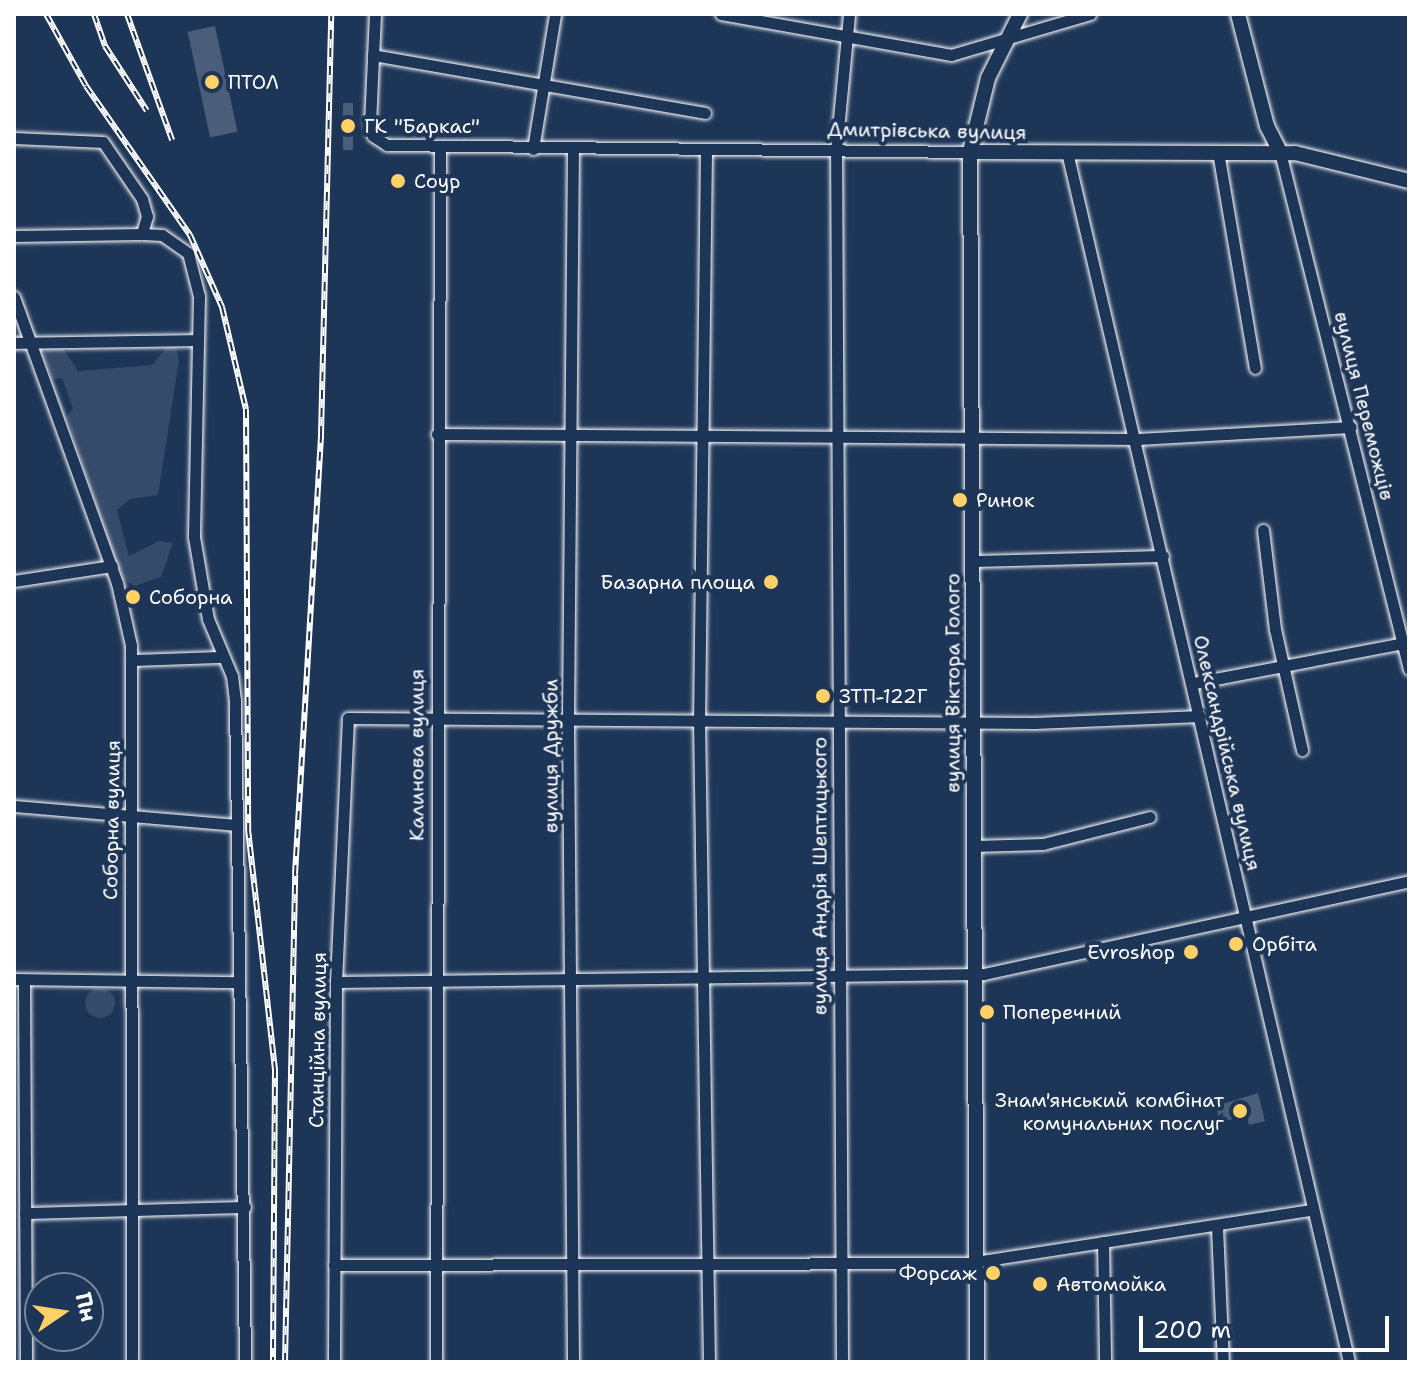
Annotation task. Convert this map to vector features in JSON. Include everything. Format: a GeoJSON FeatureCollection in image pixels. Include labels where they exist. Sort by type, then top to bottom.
{"type":"FeatureCollection","features":[{"type":"Feature","properties":{"kind":"main road","name":"вулиця Віктора Голого"},"geometry":{"type":"LineString","coordinates":[[977,1362],[970,152],[1004,42],[1020,14]]}},
{"type":"Feature","properties":{"kind":"main road"},"geometry":{"type":"LineString","coordinates":[[1238,14],[1267,126],[1280,152]]}},
{"type":"Feature","properties":{"kind":"main road","name":"Дмитрівська вулиця"},"geometry":{"type":"LineString","coordinates":[[970,152],[1280,152],[1409,181]]}},
{"type":"Feature","properties":{"kind":"street"},"geometry":{"type":"LineString","coordinates":[[375,14],[373,136],[387,145],[440,148]]}},
{"type":"Feature","properties":{"kind":"street"},"geometry":{"type":"LineString","coordinates":[[533,149],[555,14]]}},
{"type":"Feature","properties":{"kind":"street"},"geometry":{"type":"LineString","coordinates":[[721,14],[844,39],[951,55],[1004,42],[1090,14]]}},
{"type":"Feature","properties":{"kind":"street","name":"вулиця Андрія Шептицького"},"geometry":{"type":"LineString","coordinates":[[842,1362],[836,150],[844,39],[849,14]]}},
{"type":"Feature","properties":{"kind":"street"},"geometry":{"type":"LineString","coordinates":[[373,55],[705,113]]}},
{"type":"Feature","properties":{"kind":"street"},"geometry":{"type":"LineString","coordinates":[[14,138],[103,142],[142,199],[147,216],[142,234]]}},
{"type":"Feature","properties":{"kind":"street","name":"Дмитрівська вулиця"},"geometry":{"type":"LineString","coordinates":[[440,148],[970,152]]}},
{"type":"Feature","properties":{"kind":"street","name":"Калинова вулиця"},"geometry":{"type":"LineString","coordinates":[[436,1362],[434,716],[440,148]]}},
{"type":"Feature","properties":{"kind":"street","name":"вулиця Дружби"},"geometry":{"type":"LineString","coordinates":[[573,150],[568,719],[573,1362]]}},
{"type":"Feature","properties":{"kind":"street"},"geometry":{"type":"LineString","coordinates":[[706,150],[699,720],[709,1362]]}},
{"type":"Feature","properties":{"kind":"street","name":"Олександрійська вулиця"},"geometry":{"type":"LineString","coordinates":[[1067,152],[1138,439],[1349,1362]]}},
{"type":"Feature","properties":{"kind":"street"},"geometry":{"type":"LineString","coordinates":[[1218,152],[1255,368]]}},
{"type":"Feature","properties":{"kind":"street","name":"вулиця Переможців"},"geometry":{"type":"LineString","coordinates":[[1280,152],[1409,669]]}},
{"type":"Feature","properties":{"kind":"street"},"geometry":{"type":"LineString","coordinates":[[14,236],[162,235],[188,253],[199,296],[194,537],[220,657],[232,676],[235,700],[234,825],[245,1207],[245,1362]]}},
{"type":"Feature","properties":{"kind":"street","name":"Соборна вулиця"},"geometry":{"type":"LineString","coordinates":[[14,297],[112,566],[132,660],[129,818],[132,1362]]}},
{"type":"Feature","properties":{"kind":"street"},"geometry":{"type":"LineString","coordinates":[[14,343],[196,340]]}},
{"type":"Feature","properties":{"kind":"street"},"geometry":{"type":"LineString","coordinates":[[437,434],[971,435],[1138,439],[1351,427]]}},
{"type":"Feature","properties":{"kind":"street"},"geometry":{"type":"LineString","coordinates":[[1263,530],[1284,665],[1302,750]]}},
{"type":"Feature","properties":{"kind":"street"},"geometry":{"type":"LineString","coordinates":[[972,561],[1163,556]]}},
{"type":"Feature","properties":{"kind":"street"},"geometry":{"type":"LineString","coordinates":[[14,581],[112,566]]}},
{"type":"Feature","properties":{"kind":"street"},"geometry":{"type":"LineString","coordinates":[[1194,683],[1403,643]]}},
{"type":"Feature","properties":{"kind":"street"},"geometry":{"type":"LineString","coordinates":[[132,660],[220,657]]}},
{"type":"Feature","properties":{"kind":"street"},"geometry":{"type":"LineString","coordinates":[[434,716],[837,723],[1200,716]]}},
{"type":"Feature","properties":{"kind":"street","name":"Станційна вулиця"},"geometry":{"type":"LineString","coordinates":[[334,1362],[336,982],[348,718],[434,716]]}},
{"type":"Feature","properties":{"kind":"street"},"geometry":{"type":"LineString","coordinates":[[14,806],[234,825]]}},
{"type":"Feature","properties":{"kind":"street"},"geometry":{"type":"LineString","coordinates":[[974,846],[1043,844],[1150,817]]}},
{"type":"Feature","properties":{"kind":"street"},"geometry":{"type":"LineString","coordinates":[[336,982],[975,974],[1246,920],[1409,881]]}},
{"type":"Feature","properties":{"kind":"street"},"geometry":{"type":"LineString","coordinates":[[26,1362],[19,980],[239,982]]}},
{"type":"Feature","properties":{"kind":"street"},"geometry":{"type":"LineString","coordinates":[[25,1213],[245,1207]]}},
{"type":"Feature","properties":{"kind":"street"},"geometry":{"type":"LineString","coordinates":[[334,1265],[571,1269],[840,1268],[976,1263],[1312,1210]]}},
{"type":"Feature","properties":{"kind":"street"},"geometry":{"type":"LineString","coordinates":[[1217,1227],[1223,1362]]}},
{"type":"Feature","properties":{"kind":"street"},"geometry":{"type":"LineString","coordinates":[[1103,1242],[1105,1362]]}},
{"type":"Feature","properties":{"kind":"shaded area"},"geometry":{"type":"Polygon","coordinates":[[[167,346],[176,347],[179,360],[158,495],[130,499],[117,510],[129,556],[159,541],[173,543],[161,577],[135,586],[123,579],[114,558],[67,416],[73,409],[62,378],[53,379],[44,356],[45,348],[62,347],[78,371],[152,365],[167,346]]]}},
{"type":"Feature","properties":{"kind":"shaded area"},"geometry":{"type":"Polygon","coordinates":[[[100,988],[111,992],[115,1003],[111,1014],[100,1018],[89,1014],[85,1003],[89,992],[100,988]]]}},
{"type":"Feature","properties":{"kind":"building","name":"ПТОЛ"},"geometry":{"type":"Polygon","coordinates":[[[215,26],[237,132],[210,137],[188,32],[215,26]]]}},
{"type":"Feature","properties":{"kind":"building","name":"ГК \"Баркас\""},"geometry":{"type":"Polygon","coordinates":[[[343,103],[353,103],[353,150],[343,150],[343,103]]]}},
{"type":"Feature","properties":{"kind":"building","name":"Знам'янський комбінат комунальних послуг"},"geometry":{"type":"Polygon","coordinates":[[[1258,1093],[1265,1121],[1249,1125],[1247,1116],[1220,1122],[1216,1106],[1258,1093]]]}},
{"type":"Feature","properties":{"kind":"railway"},"geometry":{"type":"LineString","coordinates":[[46,14],[86,86],[190,235],[222,307],[246,409],[248,829],[275,1069],[273,1362]]}},
{"type":"Feature","properties":{"kind":"railway"},"geometry":{"type":"LineString","coordinates":[[94,14],[105,46],[147,111]]}},
{"type":"Feature","properties":{"kind":"railway"},"geometry":{"type":"LineString","coordinates":[[127,14],[172,140]]}},
{"type":"Feature","properties":{"kind":"railway"},"geometry":{"type":"LineString","coordinates":[[285,1362],[295,874],[321,435],[331,14]]}},
{"type":"Feature","properties":{"kind":"place","name":"ПТОЛ"},"geometry":{"type":"Point","coordinates":[212,82]}},
{"type":"Feature","properties":{"kind":"place","name":"ГК \"Баркас\""},"geometry":{"type":"Point","coordinates":[348,126]}},
{"type":"Feature","properties":{"kind":"place","name":"Соур"},"geometry":{"type":"Point","coordinates":[398,181]}},
{"type":"Feature","properties":{"kind":"place","name":"Ринок"},"geometry":{"type":"Point","coordinates":[960,500]}},
{"type":"Feature","properties":{"kind":"place","name":"Базарна площа"},"geometry":{"type":"Point","coordinates":[771,582]}},
{"type":"Feature","properties":{"kind":"place","name":"Соборна"},"geometry":{"type":"Point","coordinates":[133,597]}},
{"type":"Feature","properties":{"kind":"place","name":"ЗТП-122Г"},"geometry":{"type":"Point","coordinates":[823,696]}},
{"type":"Feature","properties":{"kind":"place","name":"Орбіта"},"geometry":{"type":"Point","coordinates":[1236,944]}},
{"type":"Feature","properties":{"kind":"place","name":"Evroshop"},"geometry":{"type":"Point","coordinates":[1191,952]}},
{"type":"Feature","properties":{"kind":"place","name":"Поперечний"},"geometry":{"type":"Point","coordinates":[987,1012]}},
{"type":"Feature","properties":{"kind":"place","name":"Знам'янський комбінат комунальних послуг"},"geometry":{"type":"Point","coordinates":[1240,1111]}},
{"type":"Feature","properties":{"kind":"place","name":"Форсаж"},"geometry":{"type":"Point","coordinates":[993,1273]}},
{"type":"Feature","properties":{"kind":"place","name":"Автомойка"},"geometry":{"type":"Point","coordinates":[1040,1284]}}]}
